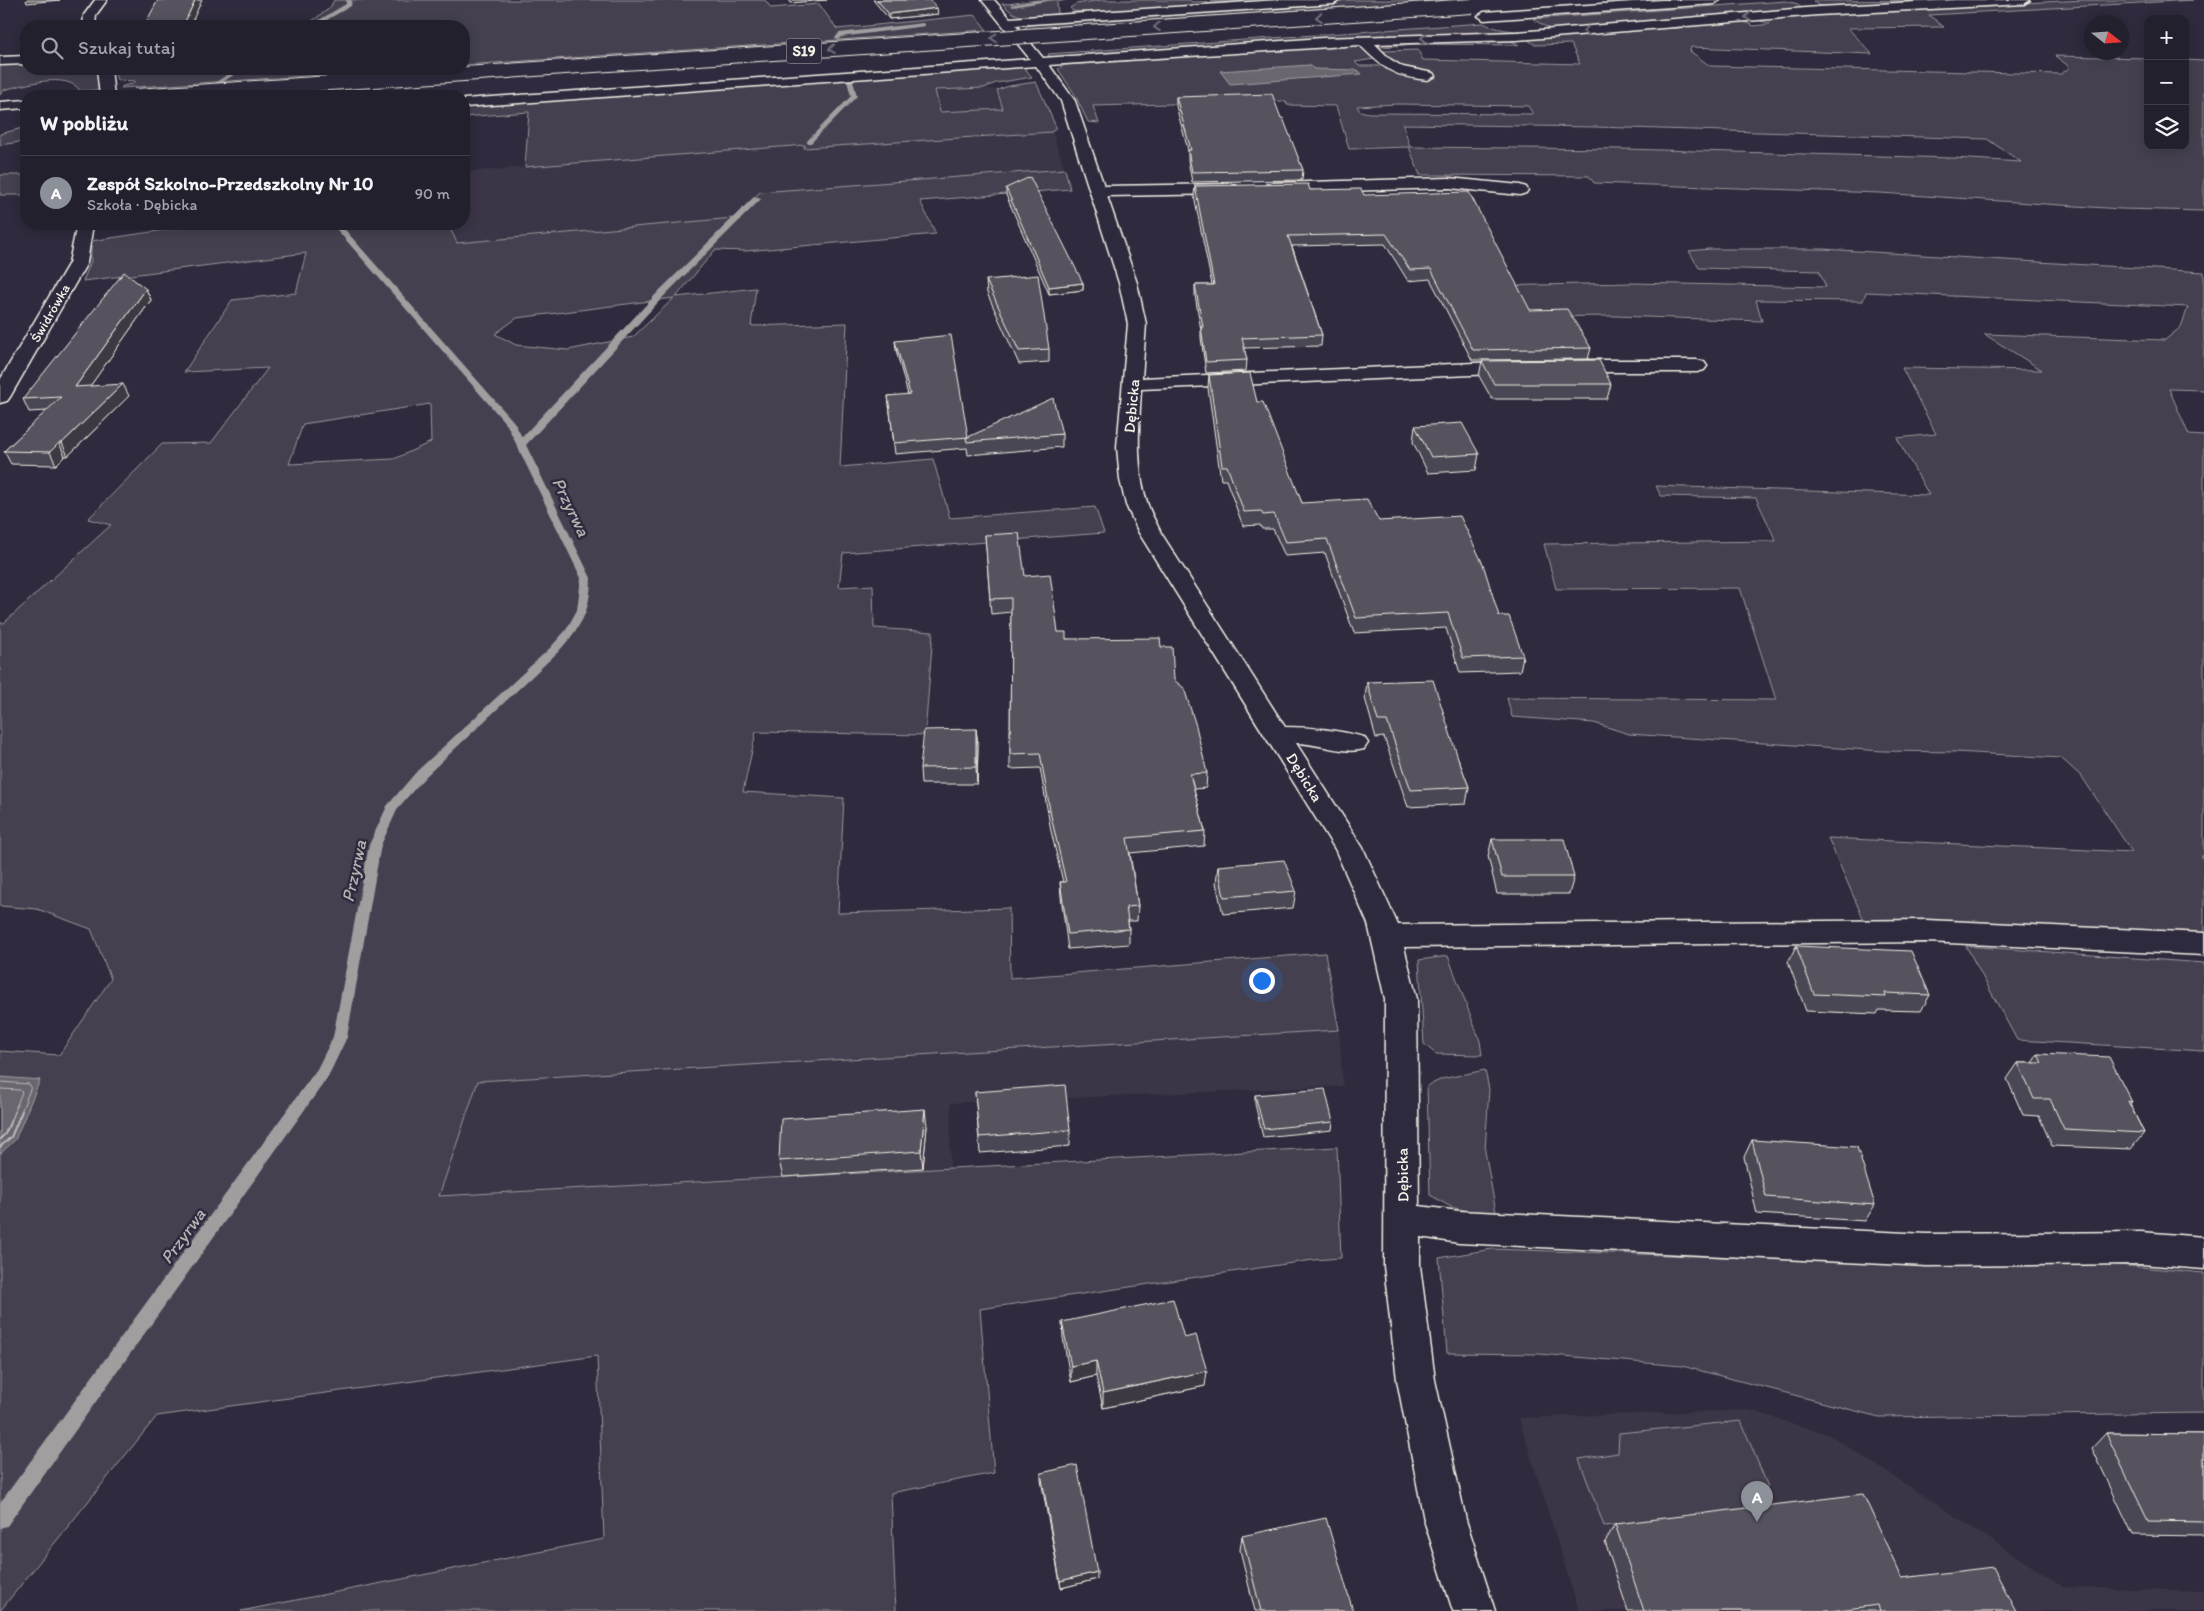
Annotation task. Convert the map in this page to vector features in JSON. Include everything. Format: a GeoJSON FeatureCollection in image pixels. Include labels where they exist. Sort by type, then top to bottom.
{"type":"FeatureCollection","features":[{"type":"Feature","properties":{"kind":"main road"},"geometry":{"type":"LineString","coordinates":[[90,20],[90,15],[101,0]]}},
{"type":"Feature","properties":{"kind":"main road","name":"Dębicka"},"geometry":{"type":"LineString","coordinates":[[988,0],[1041,64],[1068,101],[1128,283],[1137,324],[1134,384],[1127,447],[1136,505],[1150,533],[1350,848],[1383,924],[1401,999],[1402,1266],[1416,1380],[1445,1520],[1474,1611]]}},
{"type":"Feature","properties":{"kind":"main road"},"geometry":{"type":"LineString","coordinates":[[1007,22],[1069,12],[1334,0]]}},
{"type":"Feature","properties":{"kind":"main road","name":"S19"},"geometry":{"type":"LineString","coordinates":[[470,74],[1564,0]]}},
{"type":"Feature","properties":{"kind":"main road","name":"S19"},"geometry":{"type":"LineString","coordinates":[[399,90],[1714,0]]}},
{"type":"Feature","properties":{"kind":"main road"},"geometry":{"type":"LineString","coordinates":[[1798,0],[1818,11]]}},
{"type":"Feature","properties":{"kind":"main road"},"geometry":{"type":"LineString","coordinates":[[470,103],[1363,40],[1508,37],[1818,11],[2024,0]]}},
{"type":"Feature","properties":{"kind":"main road"},"geometry":{"type":"LineString","coordinates":[[1363,40],[1394,70],[1406,74],[1428,76]]}},
{"type":"Feature","properties":{"kind":"main road"},"geometry":{"type":"LineString","coordinates":[[0,61],[20,60]]}},
{"type":"Feature","properties":{"kind":"main road"},"geometry":{"type":"LineString","coordinates":[[105,75],[106,90]]}},
{"type":"Feature","properties":{"kind":"main road","name":"S19"},"geometry":{"type":"LineString","coordinates":[[225,90],[448,75]]}},
{"type":"Feature","properties":{"kind":"main road"},"geometry":{"type":"LineString","coordinates":[[0,106],[20,104]]}},
{"type":"Feature","properties":{"kind":"main road"},"geometry":{"type":"LineString","coordinates":[[0,117],[20,116]]}},
{"type":"Feature","properties":{"kind":"main road"},"geometry":{"type":"LineString","coordinates":[[1261,188],[1449,183],[1520,190]]}},
{"type":"Feature","properties":{"kind":"main road"},"geometry":{"type":"LineString","coordinates":[[1098,191],[1242,188]]}},
{"type":"Feature","properties":{"kind":"main road","name":"Świdrówka"},"geometry":{"type":"LineString","coordinates":[[0,398],[78,262],[84,230]]}},
{"type":"Feature","properties":{"kind":"main road"},"geometry":{"type":"LineString","coordinates":[[1134,384],[1544,367],[1697,366]]}},
{"type":"Feature","properties":{"kind":"main road"},"geometry":{"type":"LineString","coordinates":[[1278,735],[1311,735],[1355,744]]}},
{"type":"Feature","properties":{"kind":"main road"},"geometry":{"type":"LineString","coordinates":[[1386,936],[1926,931],[2204,944]]}},
{"type":"Feature","properties":{"kind":"main road"},"geometry":{"type":"LineString","coordinates":[[1403,1219],[1459,1227],[1758,1243],[1927,1250],[2140,1248],[2204,1253]]}},
{"type":"Feature","properties":{"kind":"shaded area"},"geometry":{"type":"Polygon","coordinates":[[[334,0],[765,0],[771,8],[819,4],[837,29],[975,15],[987,30],[470,65],[470,20],[313,20],[330,8],[334,0]]]}},
{"type":"Feature","properties":{"kind":"shaded area"},"geometry":{"type":"Polygon","coordinates":[[[1037,0],[1066,0],[1057,2],[1058,13],[1056,14],[1032,17],[1020,16],[1002,3],[1008,4],[1037,0]]]}},
{"type":"Feature","properties":{"kind":"shaded area"},"geometry":{"type":"Polygon","coordinates":[[[1101,0],[1189,0],[1192,2],[1282,0],[1097,13],[1073,11],[1070,8],[1076,4],[1101,0]]]}},
{"type":"Feature","properties":{"kind":"shaded area"},"geometry":{"type":"Polygon","coordinates":[[[1351,0],[1447,0],[1023,29],[1034,22],[1351,0]]]}},
{"type":"Feature","properties":{"kind":"shaded area"},"geometry":{"type":"Polygon","coordinates":[[[1970,0],[1830,7],[1818,5],[1813,1],[1970,0]]]}},
{"type":"Feature","properties":{"kind":"shaded area"},"geometry":{"type":"Polygon","coordinates":[[[2086,0],[2193,0],[1929,15],[1944,27],[1848,28],[1872,54],[1691,47],[1690,51],[1710,66],[2061,74],[2070,67],[2055,56],[2084,57],[2084,60],[2129,60],[2129,58],[2144,58],[2144,150],[2189,150],[2189,60],[2204,61],[2204,211],[2121,209],[1880,193],[1594,183],[1589,176],[1420,175],[1409,147],[1349,149],[1336,106],[1287,105],[1286,101],[1093,106],[1099,123],[1088,122],[1074,93],[1058,69],[1065,65],[1127,61],[1134,58],[1361,44],[1374,59],[1355,62],[1359,66],[1382,66],[1413,78],[1436,78],[1429,73],[1398,68],[1383,55],[1384,51],[1418,50],[1423,60],[1580,64],[1571,44],[1535,45],[1527,39],[1640,29],[1679,28],[1733,21],[1745,22],[1754,26],[1770,24],[1755,19],[1918,8],[2086,0]],[[1397,104],[1357,106],[1360,111],[1369,113],[1533,114],[1528,106],[1397,104]],[[1403,124],[1410,147],[1623,149],[1953,158],[2021,162],[1987,139],[1595,127],[1403,124]]]}},
{"type":"Feature","properties":{"kind":"shaded area"},"geometry":{"type":"Polygon","coordinates":[[[1786,1],[1798,4],[1801,8],[1788,11],[1534,33],[1058,58],[1048,54],[1483,23],[1498,29],[1531,30],[1548,28],[1533,19],[1786,1]]]}},
{"type":"Feature","properties":{"kind":"shaded area"},"geometry":{"type":"Polygon","coordinates":[[[1510,40],[1519,45],[1416,44],[1382,47],[1376,45],[1377,41],[1510,40]]]}},
{"type":"Feature","properties":{"kind":"shaded area"},"geometry":{"type":"Polygon","coordinates":[[[0,63],[20,63],[20,75],[98,75],[99,90],[79,90],[74,85],[66,82],[45,81],[4,90],[0,95],[0,63]]]}},
{"type":"Feature","properties":{"kind":"shaded area"},"geometry":{"type":"Polygon","coordinates":[[[1024,67],[1032,77],[996,83],[984,88],[935,90],[940,112],[1003,109],[997,90],[1009,86],[1036,82],[1056,127],[1052,132],[804,148],[805,145],[525,167],[529,112],[470,117],[470,105],[1024,67]]]}},
{"type":"Feature","properties":{"kind":"shaded area"},"geometry":{"type":"Polygon","coordinates":[[[116,75],[321,75],[121,88],[133,84],[135,81],[117,80],[116,75]]]}},
{"type":"Feature","properties":{"kind":"shaded area"},"geometry":{"type":"Polygon","coordinates":[[[984,88],[997,90],[1004,109],[940,112],[934,90],[984,88]]]}},
{"type":"Feature","properties":{"kind":"shaded area"},"geometry":{"type":"Polygon","coordinates":[[[20,129],[20,142],[0,145],[0,134],[20,129]]]}},
{"type":"Feature","properties":{"kind":"shaded area"},"geometry":{"type":"Polygon","coordinates":[[[1052,132],[1065,169],[760,192],[733,218],[457,243],[451,230],[470,230],[470,172],[806,145],[805,148],[1052,132]]]}},
{"type":"Feature","properties":{"kind":"shaded area"},"geometry":{"type":"Polygon","coordinates":[[[1065,169],[1070,189],[920,201],[936,234],[746,251],[715,250],[676,297],[756,288],[751,326],[847,323],[840,467],[933,459],[950,518],[1095,507],[1104,533],[843,553],[839,587],[873,585],[874,628],[933,632],[925,735],[756,732],[743,792],[844,798],[838,913],[1009,908],[1010,978],[1325,953],[1339,1030],[478,1081],[439,1196],[1337,1147],[1341,1258],[1313,1260],[980,1309],[994,1473],[891,1493],[896,1611],[241,1611],[604,1539],[597,1356],[157,1416],[0,1611],[0,1051],[59,1055],[111,979],[91,929],[37,909],[0,906],[0,623],[4,623],[111,525],[88,519],[162,444],[211,443],[268,368],[184,372],[232,300],[296,293],[306,253],[83,281],[91,261],[91,241],[164,230],[451,230],[457,243],[733,218],[760,192],[1065,169]],[[674,298],[517,318],[495,334],[516,345],[568,350],[633,337],[674,298]],[[430,404],[303,424],[289,464],[394,459],[431,442],[430,404]]]}},
{"type":"Feature","properties":{"kind":"shaded area"},"geometry":{"type":"Polygon","coordinates":[[[0,175],[20,175],[20,195],[0,195],[0,175]]]}},
{"type":"Feature","properties":{"kind":"shaded area"},"geometry":{"type":"Polygon","coordinates":[[[1709,249],[1823,249],[2204,272],[2204,390],[2169,389],[2189,435],[2204,436],[2204,856],[2201,856],[2204,862],[2204,934],[1866,925],[1828,838],[2132,852],[2082,777],[2061,758],[1955,752],[1883,751],[1629,734],[1594,723],[1512,717],[1507,698],[1776,700],[1740,588],[1556,589],[1544,544],[1776,541],[1756,498],[1661,496],[1656,486],[1929,495],[1897,438],[1936,434],[1902,368],[2042,370],[1984,334],[2165,340],[2181,327],[2188,307],[1866,292],[1863,301],[1756,300],[1762,321],[1616,316],[1507,317],[1491,286],[1631,283],[1826,287],[1819,271],[1699,268],[1689,251],[1709,249]]]}},
{"type":"Feature","properties":{"kind":"shaded area"},"geometry":{"type":"Polygon","coordinates":[[[1966,946],[2204,963],[2204,1051],[2017,1040],[1966,946]]]}},
{"type":"Feature","properties":{"kind":"shaded area"},"geometry":{"type":"Polygon","coordinates":[[[1448,956],[1480,1041],[1482,1055],[1436,1054],[1424,1044],[1419,960],[1448,956]]]}},
{"type":"Feature","properties":{"kind":"shaded area"},"geometry":{"type":"Polygon","coordinates":[[[1339,1030],[1343,1086],[951,1103],[950,1168],[439,1196],[478,1081],[1339,1030]]]}},
{"type":"Feature","properties":{"kind":"shaded area"},"geometry":{"type":"Polygon","coordinates":[[[1485,1070],[1489,1089],[1485,1151],[1497,1218],[1451,1207],[1430,1195],[1427,1086],[1442,1079],[1485,1070]]]}},
{"type":"Feature","properties":{"kind":"shaded area"},"geometry":{"type":"Polygon","coordinates":[[[1492,1249],[1928,1264],[2097,1263],[2204,1273],[2204,1413],[1879,1417],[1682,1366],[1539,1354],[1447,1353],[1439,1258],[1492,1249]]]}},
{"type":"Feature","properties":{"kind":"shaded area"},"geometry":{"type":"Polygon","coordinates":[[[1750,1410],[1830,1435],[2064,1587],[2204,1591],[2204,1611],[1579,1611],[1519,1418],[1750,1410]]]}},
{"type":"Feature","properties":{"kind":"shaded area"},"geometry":{"type":"Polygon","coordinates":[[[1741,1421],[1768,1487],[1747,1493],[1744,1510],[1604,1526],[1579,1459],[1618,1453],[1619,1433],[1741,1421]]]}},
{"type":"Feature","properties":{"kind":"water"},"geometry":{"type":"Polygon","coordinates":[[[1310,65],[1314,69],[1358,70],[1362,74],[1230,84],[1220,71],[1310,65]]]}},
{"type":"Feature","properties":{"kind":"water"},"geometry":{"type":"Polygon","coordinates":[[[0,1077],[40,1080],[15,1140],[0,1154],[0,1077]]]}},
{"type":"Feature","properties":{"kind":"building"},"geometry":{"type":"Polygon","coordinates":[[[158,0],[195,0],[186,20],[147,20],[158,0]]]}},
{"type":"Feature","properties":{"kind":"building"},"geometry":{"type":"Polygon","coordinates":[[[877,0],[930,0],[937,8],[889,14],[877,0]]]}},
{"type":"Feature","properties":{"kind":"building"},"geometry":{"type":"Polygon","coordinates":[[[1272,94],[1303,170],[1192,172],[1188,150],[1191,150],[1176,97],[1272,94]]]}},
{"type":"Feature","properties":{"kind":"building"},"geometry":{"type":"Polygon","coordinates":[[[1030,177],[1083,283],[1049,287],[1006,188],[1030,177]]]}},
{"type":"Feature","properties":{"kind":"building"},"geometry":{"type":"Polygon","coordinates":[[[1308,184],[1310,190],[1361,189],[1364,195],[1469,192],[1530,310],[1567,309],[1591,348],[1473,350],[1431,269],[1410,270],[1386,234],[1288,236],[1322,335],[1242,338],[1247,360],[1206,362],[1201,327],[1203,327],[1195,285],[1214,285],[1195,186],[1308,184]]]}},
{"type":"Feature","properties":{"kind":"building"},"geometry":{"type":"Polygon","coordinates":[[[124,272],[146,289],[75,387],[123,384],[62,443],[59,443],[50,452],[4,451],[61,397],[23,399],[124,272]]]}},
{"type":"Feature","properties":{"kind":"building"},"geometry":{"type":"Polygon","coordinates":[[[1038,275],[1049,349],[1019,351],[986,280],[1038,275]]]}},
{"type":"Feature","properties":{"kind":"building"},"geometry":{"type":"Polygon","coordinates":[[[951,335],[968,437],[894,443],[888,396],[910,394],[895,341],[951,335]]]}},
{"type":"Feature","properties":{"kind":"building"},"geometry":{"type":"Polygon","coordinates":[[[1599,360],[1611,384],[1494,384],[1482,361],[1599,360]]]}},
{"type":"Feature","properties":{"kind":"building"},"geometry":{"type":"Polygon","coordinates":[[[1250,373],[1257,402],[1263,402],[1302,503],[1367,499],[1379,521],[1460,516],[1483,564],[1499,616],[1509,616],[1523,656],[1463,658],[1448,613],[1356,618],[1327,539],[1286,542],[1274,514],[1263,515],[1261,511],[1244,512],[1227,466],[1222,466],[1209,375],[1250,373]]]}},
{"type":"Feature","properties":{"kind":"building"},"geometry":{"type":"Polygon","coordinates":[[[1053,398],[1062,434],[967,442],[966,438],[1053,398]]]}},
{"type":"Feature","properties":{"kind":"building"},"geometry":{"type":"Polygon","coordinates":[[[1462,423],[1479,454],[1431,457],[1415,426],[1462,423]]]}},
{"type":"Feature","properties":{"kind":"building"},"geometry":{"type":"Polygon","coordinates":[[[1019,533],[1025,576],[1050,574],[1058,632],[1066,632],[1066,639],[1160,638],[1161,647],[1172,647],[1174,680],[1184,688],[1196,726],[1207,773],[1190,774],[1205,831],[1127,838],[1138,906],[1126,907],[1129,929],[1068,934],[1060,882],[1066,882],[1051,816],[1040,753],[1010,754],[1011,598],[990,599],[985,535],[1019,533]]]}},
{"type":"Feature","properties":{"kind":"building"},"geometry":{"type":"Polygon","coordinates":[[[1433,680],[1469,787],[1411,790],[1387,721],[1378,721],[1367,682],[1433,680]]]}},
{"type":"Feature","properties":{"kind":"building"},"geometry":{"type":"Polygon","coordinates":[[[976,729],[976,767],[920,768],[924,730],[976,729]]]}},
{"type":"Feature","properties":{"kind":"building"},"geometry":{"type":"Polygon","coordinates":[[[1492,839],[1564,839],[1574,877],[1502,877],[1492,839]]]}},
{"type":"Feature","properties":{"kind":"building"},"geometry":{"type":"Polygon","coordinates":[[[1284,860],[1296,891],[1224,897],[1218,866],[1284,860]]]}},
{"type":"Feature","properties":{"kind":"building"},"geometry":{"type":"Polygon","coordinates":[[[1796,946],[1911,951],[1930,995],[1885,993],[1886,997],[1814,994],[1796,946]]]}},
{"type":"Feature","properties":{"kind":"building"},"geometry":{"type":"Polygon","coordinates":[[[2038,1054],[2109,1057],[2132,1102],[2128,1101],[2144,1133],[2064,1129],[2050,1099],[2034,1099],[2018,1063],[2042,1063],[2038,1054]]]}},
{"type":"Feature","properties":{"kind":"building"},"geometry":{"type":"Polygon","coordinates":[[[1065,1085],[1070,1130],[979,1137],[975,1092],[1065,1085]]]}},
{"type":"Feature","properties":{"kind":"building"},"geometry":{"type":"Polygon","coordinates":[[[1325,1089],[1333,1122],[1264,1129],[1255,1095],[1325,1089]]]}},
{"type":"Feature","properties":{"kind":"building"},"geometry":{"type":"Polygon","coordinates":[[[925,1109],[921,1151],[779,1161],[781,1119],[925,1109]]]}},
{"type":"Feature","properties":{"kind":"building"},"geometry":{"type":"Polygon","coordinates":[[[1752,1140],[1857,1147],[1875,1205],[1766,1197],[1752,1140]]]}},
{"type":"Feature","properties":{"kind":"building"},"geometry":{"type":"Polygon","coordinates":[[[1173,1299],[1184,1338],[1196,1335],[1207,1371],[1103,1393],[1096,1361],[1071,1366],[1062,1322],[1173,1299]]]}},
{"type":"Feature","properties":{"kind":"building"},"geometry":{"type":"Polygon","coordinates":[[[2106,1433],[2204,1434],[2204,1522],[2148,1521],[2106,1433]]]}},
{"type":"Feature","properties":{"kind":"building"},"geometry":{"type":"Polygon","coordinates":[[[1077,1465],[1097,1572],[1060,1581],[1041,1473],[1077,1465]]]}},
{"type":"Feature","properties":{"kind":"building"},"geometry":{"type":"Polygon","coordinates":[[[1863,1494],[1902,1578],[1993,1567],[2016,1611],[1880,1611],[1878,1605],[1830,1611],[1644,1611],[1615,1524],[1863,1494]]]}},
{"type":"Feature","properties":{"kind":"building"},"geometry":{"type":"Polygon","coordinates":[[[1326,1518],[1353,1611],[1261,1611],[1242,1536],[1326,1518]]]}},
{"type":"Feature","properties":{"kind":"waterway","name":"Przyrwa"},"geometry":{"type":"LineString","coordinates":[[323,20],[349,5],[349,0]]}},
{"type":"Feature","properties":{"kind":"waterway"},"geometry":{"type":"LineString","coordinates":[[1013,5],[1051,0]]}},
{"type":"Feature","properties":{"kind":"waterway"},"geometry":{"type":"LineString","coordinates":[[838,38],[839,35],[923,25]]}},
{"type":"Feature","properties":{"kind":"waterway","name":"Przyrwa"},"geometry":{"type":"LineString","coordinates":[[207,90],[230,75]]}},
{"type":"Feature","properties":{"kind":"waterway"},"geometry":{"type":"LineString","coordinates":[[809,142],[854,96],[850,81]]}},
{"type":"Feature","properties":{"kind":"waterway"},"geometry":{"type":"LineString","coordinates":[[521,444],[662,293],[757,199]]}},
{"type":"Feature","properties":{"kind":"waterway","name":"Przyrwa"},"geometry":{"type":"LineString","coordinates":[[0,1519],[323,1073],[340,1037],[375,845],[393,806],[421,774],[554,650],[575,625],[582,610],[586,578],[511,424],[341,230]]}},
{"type":"Feature","properties":{"kind":"place","name":"Zespół Szkolno-Przedszkolny Nr 10"},"geometry":{"type":"Point","coordinates":[1757,1522]}}]}
